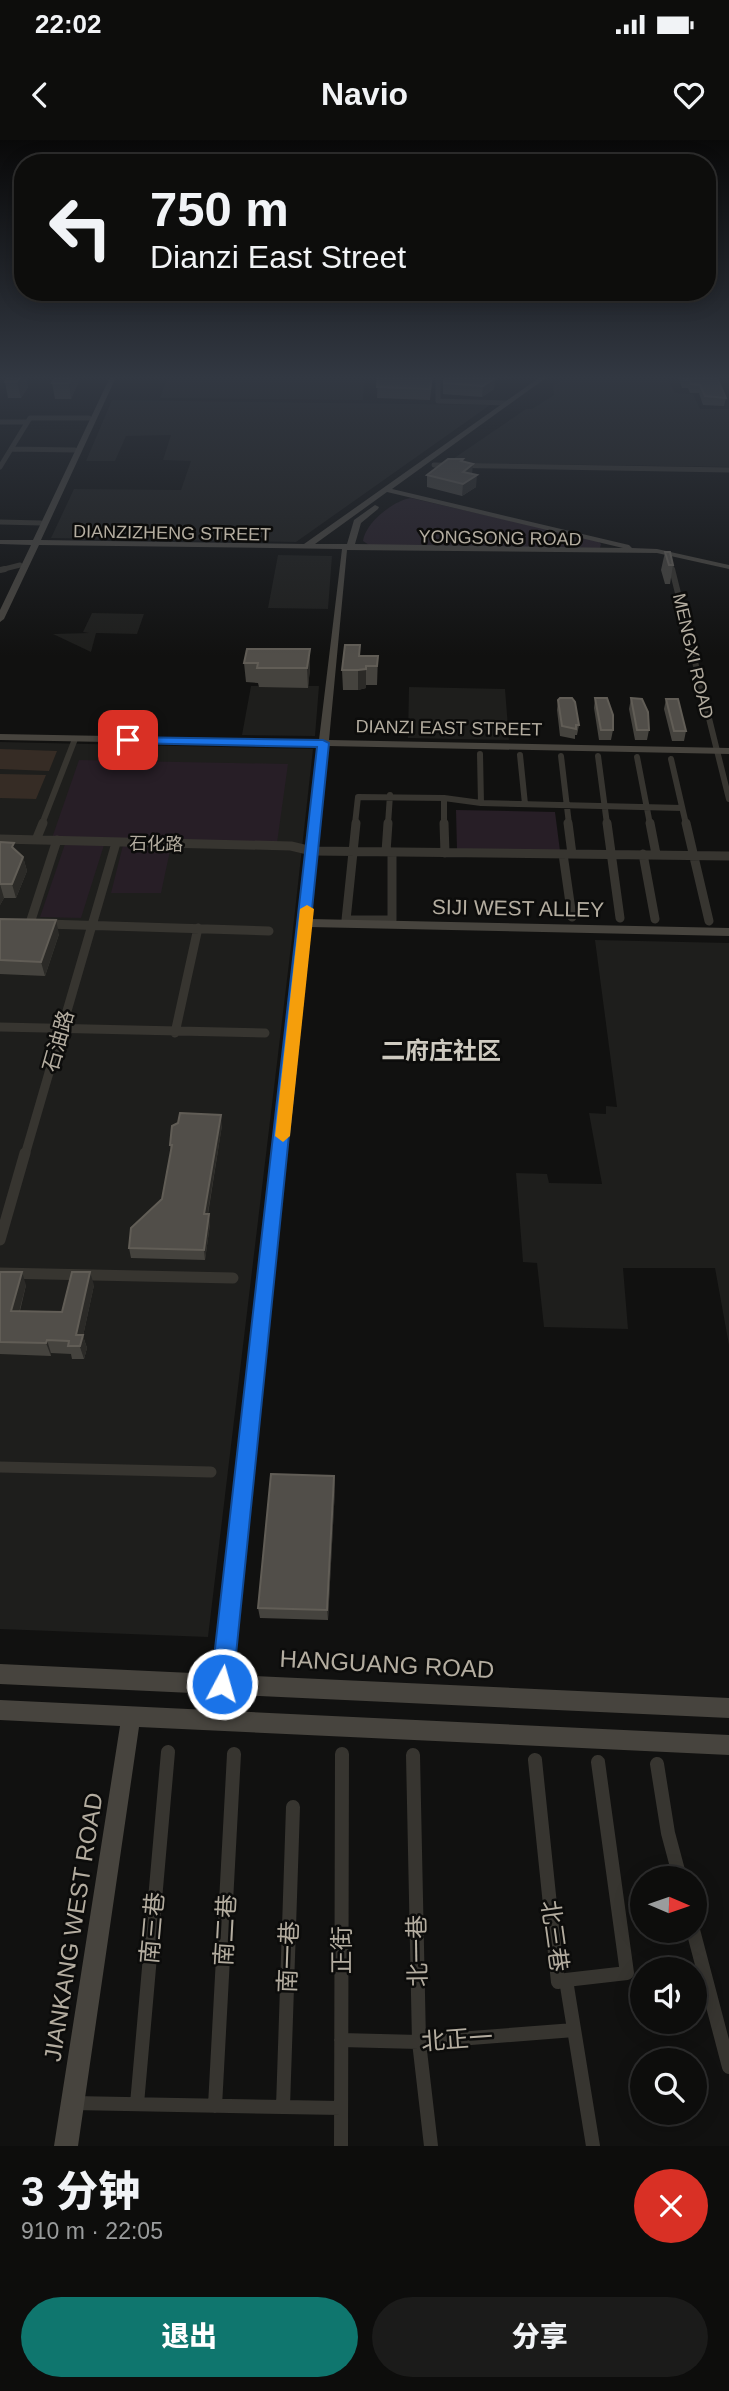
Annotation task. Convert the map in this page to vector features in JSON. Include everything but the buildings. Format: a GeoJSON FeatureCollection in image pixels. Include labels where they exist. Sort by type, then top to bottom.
{"type":"FeatureCollection","features":[{"type":"Feature","properties":{"kind":"main road"},"geometry":{"type":"LineString","coordinates":[[0,604],[34,544],[66,469]]}},
{"type":"Feature","properties":{"kind":"main road"},"geometry":{"type":"LineString","coordinates":[[0,619],[69,469]]}},
{"type":"Feature","properties":{"kind":"main road"},"geometry":{"type":"LineString","coordinates":[[304,548],[413,469]]}},
{"type":"Feature","properties":{"kind":"main road"},"geometry":{"type":"LineString","coordinates":[[345,549],[357,522],[429,469]]}},
{"type":"Feature","properties":{"kind":"main road"},"geometry":{"type":"LineString","coordinates":[[384,489],[653,552]]}},
{"type":"Feature","properties":{"kind":"main road"},"geometry":{"type":"LineString","coordinates":[[222,1684],[348,515]]}},
{"type":"Feature","properties":{"kind":"main road","name":"DIANZIZHENG STREET"},"geometry":{"type":"LineString","coordinates":[[0,543],[345,549]]}},
{"type":"Feature","properties":{"kind":"main road","name":"YONGSONG ROAD"},"geometry":{"type":"LineString","coordinates":[[345,549],[652,556],[653,552],[729,569]]}},
{"type":"Feature","properties":{"kind":"main road","name":"DIANZI EAST STREET"},"geometry":{"type":"LineString","coordinates":[[0,737],[729,751]]}},
{"type":"Feature","properties":{"kind":"main road","name":"SIJI WEST ALLEY"},"geometry":{"type":"LineString","coordinates":[[306,923],[729,932]]}},
{"type":"Feature","properties":{"kind":"main road","name":"HANGUANG ROAD"},"geometry":{"type":"LineString","coordinates":[[0,1674],[729,1708]]}},
{"type":"Feature","properties":{"kind":"main road"},"geometry":{"type":"LineString","coordinates":[[0,1710],[729,1745]]}},
{"type":"Feature","properties":{"kind":"main road","name":"JIANKANG WEST ROAD"},"geometry":{"type":"LineString","coordinates":[[66,2146],[131,1716]]}},
{"type":"Feature","properties":{"kind":"street"},"geometry":{"type":"LineString","coordinates":[[647,469],[729,470]]}},
{"type":"Feature","properties":{"kind":"street"},"geometry":{"type":"LineString","coordinates":[[0,522],[41,523]]}},
{"type":"Feature","properties":{"kind":"street","name":"MENGXI ROAD"},"geometry":{"type":"LineString","coordinates":[[670,555],[729,799]]}},
{"type":"Feature","properties":{"kind":"street"},"geometry":{"type":"LineString","coordinates":[[0,570],[20,565]]}},
{"type":"Feature","properties":{"kind":"street"},"geometry":{"type":"LineString","coordinates":[[36,840],[75,739]]}},
{"type":"Feature","properties":{"kind":"street"},"geometry":{"type":"LineString","coordinates":[[480,754],[481,803]]}},
{"type":"Feature","properties":{"kind":"street"},"geometry":{"type":"LineString","coordinates":[[520,755],[526,804]]}},
{"type":"Feature","properties":{"kind":"street"},"geometry":{"type":"LineString","coordinates":[[561,756],[572,917]]}},
{"type":"Feature","properties":{"kind":"street"},"geometry":{"type":"LineString","coordinates":[[598,756],[620,918]]}},
{"type":"Feature","properties":{"kind":"street"},"geometry":{"type":"LineString","coordinates":[[637,757],[656,855]]}},
{"type":"Feature","properties":{"kind":"street"},"geometry":{"type":"LineString","coordinates":[[671,758],[709,921]]}},
{"type":"Feature","properties":{"kind":"street"},"geometry":{"type":"LineString","coordinates":[[390,796],[392,920],[346,920],[358,797],[390,796],[444,798],[481,803],[682,808]]}},
{"type":"Feature","properties":{"kind":"street"},"geometry":{"type":"LineString","coordinates":[[444,798],[445,853]]}},
{"type":"Feature","properties":{"kind":"street","name":"石化路"},"geometry":{"type":"LineString","coordinates":[[0,839],[290,846],[313,851],[729,856]]}},
{"type":"Feature","properties":{"kind":"street"},"geometry":{"type":"LineString","coordinates":[[30,923],[57,840]]}},
{"type":"Feature","properties":{"kind":"street","name":"石油路"},"geometry":{"type":"LineString","coordinates":[[0,1240],[116,843]]}},
{"type":"Feature","properties":{"kind":"street"},"geometry":{"type":"LineString","coordinates":[[643,854],[655,919]]}},
{"type":"Feature","properties":{"kind":"street"},"geometry":{"type":"LineString","coordinates":[[20,923],[269,931]]}},
{"type":"Feature","properties":{"kind":"street"},"geometry":{"type":"LineString","coordinates":[[175,1033],[198,928]]}},
{"type":"Feature","properties":{"kind":"street"},"geometry":{"type":"LineString","coordinates":[[0,1027],[265,1034]]}},
{"type":"Feature","properties":{"kind":"street"},"geometry":{"type":"LineString","coordinates":[[0,1273],[233,1278]]}},
{"type":"Feature","properties":{"kind":"street"},"geometry":{"type":"LineString","coordinates":[[0,1467],[211,1472]]}},
{"type":"Feature","properties":{"kind":"street","name":"南三巷"},"geometry":{"type":"LineString","coordinates":[[137,2104],[168,1752]]}},
{"type":"Feature","properties":{"kind":"street","name":"南二巷"},"geometry":{"type":"LineString","coordinates":[[215,2106],[234,1754]]}},
{"type":"Feature","properties":{"kind":"street","name":"正街"},"geometry":{"type":"LineString","coordinates":[[341,2146],[342,1754]]}},
{"type":"Feature","properties":{"kind":"street","name":"北一巷"},"geometry":{"type":"LineString","coordinates":[[413,1755],[419,2042],[430,2146]]}},
{"type":"Feature","properties":{"kind":"street","name":"北三巷"},"geometry":{"type":"LineString","coordinates":[[536,1760],[558,1982],[566,1980],[593,2146]]}},
{"type":"Feature","properties":{"kind":"street"},"geometry":{"type":"LineString","coordinates":[[566,1980],[628,1973],[598,1762]]}},
{"type":"Feature","properties":{"kind":"street"},"geometry":{"type":"LineString","coordinates":[[657,1764],[668,1833],[677,1866]]}},
{"type":"Feature","properties":{"kind":"street","name":"南一巷"},"geometry":{"type":"LineString","coordinates":[[283,2107],[293,1807]]}},
{"type":"Feature","properties":{"kind":"street"},"geometry":{"type":"LineString","coordinates":[[696,1943],[729,2067]]}},
{"type":"Feature","properties":{"kind":"street","name":"北正一"},"geometry":{"type":"LineString","coordinates":[[341,2040],[419,2042],[573,2030]]}},
{"type":"Feature","properties":{"kind":"street"},"geometry":{"type":"LineString","coordinates":[[73,2103],[341,2108]]}},
{"type":"Feature","properties":{"kind":"shaded area"},"geometry":{"type":"Polygon","coordinates":[[[188,469],[400,469],[296,542],[51,538],[74,489],[181,490],[188,469]]]}},
{"type":"Feature","properties":{"kind":"shaded area"},"geometry":{"type":"Polygon","coordinates":[[[411,498],[598,541],[600,548],[369,545],[363,541],[369,527],[381,514],[397,503],[411,498]]]}},
{"type":"Feature","properties":{"kind":"shaded area"},"geometry":{"type":"Polygon","coordinates":[[[278,555],[332,556],[328,609],[268,608],[278,555]]]}},
{"type":"Feature","properties":{"kind":"shaded area"},"geometry":{"type":"Polygon","coordinates":[[[92,613],[144,614],[137,634],[96,633],[91,652],[53,634],[89,633],[83,632],[92,613]]]}},
{"type":"Feature","properties":{"kind":"shaded area"},"geometry":{"type":"Polygon","coordinates":[[[251,686],[319,686],[315,736],[242,735],[251,686]]]}},
{"type":"Feature","properties":{"kind":"shaded area"},"geometry":{"type":"Polygon","coordinates":[[[409,687],[505,689],[509,740],[408,738],[409,687]]]}},
{"type":"Feature","properties":{"kind":"shaded area"},"geometry":{"type":"Polygon","coordinates":[[[0,742],[313,749],[208,1637],[0,1629],[0,742]]]}},
{"type":"Feature","properties":{"kind":"shaded area"},"geometry":{"type":"Polygon","coordinates":[[[0,749],[57,751],[49,771],[0,769],[0,749]]]}},
{"type":"Feature","properties":{"kind":"shaded area"},"geometry":{"type":"Polygon","coordinates":[[[79,760],[288,764],[277,843],[52,838],[79,760]]]}},
{"type":"Feature","properties":{"kind":"shaded area"},"geometry":{"type":"Polygon","coordinates":[[[0,774],[46,775],[36,799],[0,798],[0,774]]]}},
{"type":"Feature","properties":{"kind":"shaded area"},"geometry":{"type":"Polygon","coordinates":[[[456,810],[555,812],[560,851],[457,850],[456,810]]]}},
{"type":"Feature","properties":{"kind":"shaded area"},"geometry":{"type":"Polygon","coordinates":[[[65,844],[104,845],[81,918],[40,917],[65,844]]]}},
{"type":"Feature","properties":{"kind":"shaded area"},"geometry":{"type":"Polygon","coordinates":[[[123,845],[171,846],[161,893],[111,893],[123,845]]]}},
{"type":"Feature","properties":{"kind":"shaded area"},"geometry":{"type":"Polygon","coordinates":[[[595,940],[729,943],[729,1345],[715,1268],[623,1268],[628,1329],[544,1327],[537,1263],[523,1262],[516,1173],[547,1174],[549,1183],[602,1184],[589,1113],[606,1114],[606,1106],[617,1107],[595,940]]]}},
{"type":"Feature","properties":{"kind":"slow traffic"},"geometry":{"type":"LineString","coordinates":[[283,1136],[307,909]]}},
{"type":"Feature","properties":{"kind":"district","name":"二府庄社区"},"geometry":{"type":"Point","coordinates":[441,1050]}},
{"type":"Feature","properties":{"kind":"route"},"geometry":{"type":"LineString","coordinates":[[128,740],[323,743],[306,923],[222,1684]]}}]}
